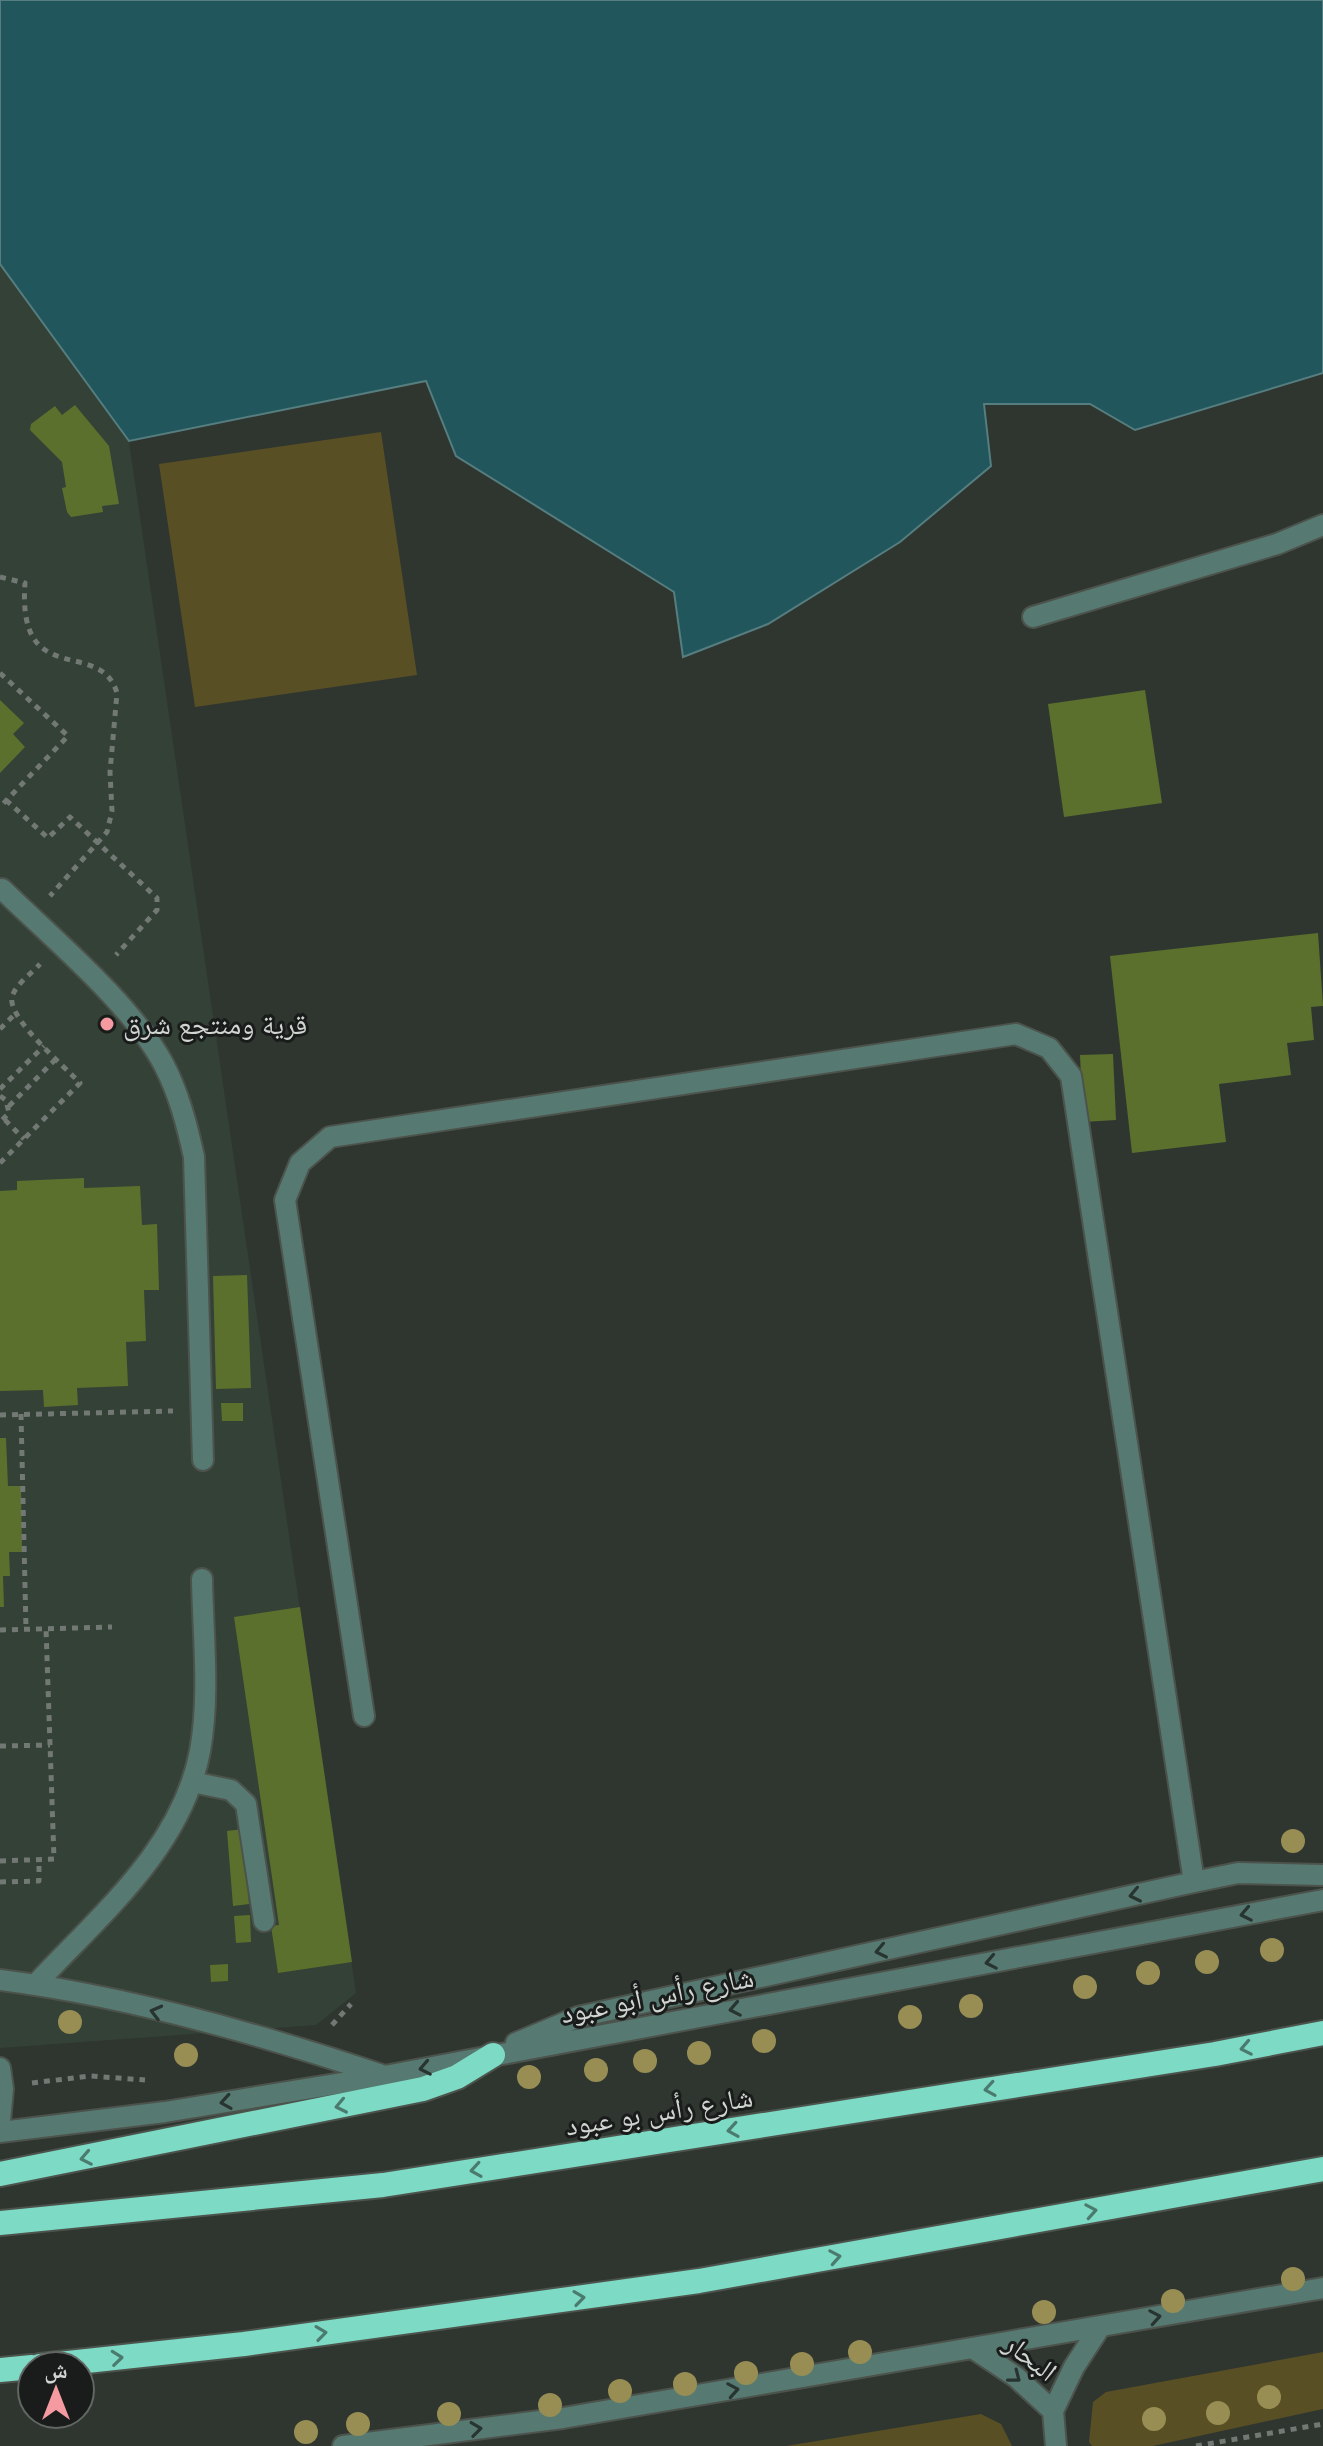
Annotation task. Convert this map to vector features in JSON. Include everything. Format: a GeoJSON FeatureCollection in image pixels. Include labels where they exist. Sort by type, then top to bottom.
{"type":"FeatureCollection","features":[{"type":"Feature","properties":{"kind":"highway","name":"شارع رأس بو عبود"},"geometry":{"type":"LineString","coordinates":[[0,2223],[383,2185],[1200,2056],[1323,2033]]}},
{"type":"Feature","properties":{"kind":"highway"},"geometry":{"type":"LineString","coordinates":[[0,2174],[423,2089],[457,2077],[493,2055]]}},
{"type":"Feature","properties":{"kind":"highway"},"geometry":{"type":"LineString","coordinates":[[96,2360],[244,2344],[699,2281],[1323,2169]]}},
{"type":"Feature","properties":{"kind":"street"},"geometry":{"type":"LineString","coordinates":[[1033,617],[1277,544],[1323,525]]}},
{"type":"Feature","properties":{"kind":"street"},"geometry":{"type":"LineString","coordinates":[[2,889],[134,1022],[163,1063],[184,1110],[194,1157],[203,1460]]}},
{"type":"Feature","properties":{"kind":"street"},"geometry":{"type":"LineString","coordinates":[[364,1716],[285,1200],[300,1163],[330,1137],[1016,1034],[1049,1048],[1071,1076],[1194,1882]]}},
{"type":"Feature","properties":{"kind":"street"},"geometry":{"type":"LineString","coordinates":[[36,1984],[168,1836],[192,1782],[200,1749],[204,1703],[202,1579]]}},
{"type":"Feature","properties":{"kind":"street"},"geometry":{"type":"LineString","coordinates":[[192,1782],[231,1790],[246,1804],[264,1921]]}},
{"type":"Feature","properties":{"kind":"street"},"geometry":{"type":"LineString","coordinates":[[493,2055],[578,2017],[1194,1882],[1238,1873],[1323,1875]]}},
{"type":"Feature","properties":{"kind":"street","name":"شارع رأس أبو عبود"},"geometry":{"type":"LineString","coordinates":[[0,2132],[165,2112],[385,2076],[1323,1900]]}},
{"type":"Feature","properties":{"kind":"street"},"geometry":{"type":"LineString","coordinates":[[0,1980],[36,1984],[310,2050],[385,2076]]}},
{"type":"Feature","properties":{"kind":"street"},"geometry":{"type":"LineString","coordinates":[[0,2068],[3,2089],[0,2121]]}},
{"type":"Feature","properties":{"kind":"street"},"geometry":{"type":"LineString","coordinates":[[343,2446],[563,2418],[1323,2288]]}},
{"type":"Feature","properties":{"kind":"street","name":"البحار"},"geometry":{"type":"LineString","coordinates":[[1056,2446],[1053,2411],[1074,2367],[1100,2327]]}},
{"type":"Feature","properties":{"kind":"street","name":"البحار"},"geometry":{"type":"LineString","coordinates":[[974,2349],[1016,2377],[1053,2411]]}},
{"type":"Feature","properties":{"kind":"path"},"geometry":{"type":"LineString","coordinates":[[0,577],[25,583],[28,630],[44,650],[69,662],[93,665],[114,683],[119,703],[110,772],[112,811],[107,832],[30,917]]}},
{"type":"Feature","properties":{"kind":"path"},"geometry":{"type":"LineString","coordinates":[[0,673],[68,736],[0,807]]}},
{"type":"Feature","properties":{"kind":"path"},"geometry":{"type":"LineString","coordinates":[[6,800],[48,838],[70,817],[159,904],[93,980]]}},
{"type":"Feature","properties":{"kind":"path"},"geometry":{"type":"LineString","coordinates":[[0,1163],[80,1083],[14,1015],[11,998],[58,945]]}},
{"type":"Feature","properties":{"kind":"path"},"geometry":{"type":"LineString","coordinates":[[0,1029],[14,1015]]}},
{"type":"Feature","properties":{"kind":"path"},"geometry":{"type":"LineString","coordinates":[[0,1089],[44,1046]]}},
{"type":"Feature","properties":{"kind":"path"},"geometry":{"type":"LineString","coordinates":[[25,1139],[3,1121],[9,1106],[57,1058]]}},
{"type":"Feature","properties":{"kind":"path"},"geometry":{"type":"LineString","coordinates":[[0,1096],[9,1106]]}},
{"type":"Feature","properties":{"kind":"path"},"geometry":{"type":"LineString","coordinates":[[0,1415],[202,1410]]}},
{"type":"Feature","properties":{"kind":"path"},"geometry":{"type":"LineString","coordinates":[[21,1414],[26,1629]]}},
{"type":"Feature","properties":{"kind":"path"},"geometry":{"type":"LineString","coordinates":[[0,1630],[112,1627]]}},
{"type":"Feature","properties":{"kind":"path"},"geometry":{"type":"LineString","coordinates":[[0,1861],[54,1859],[46,1629]]}},
{"type":"Feature","properties":{"kind":"path"},"geometry":{"type":"LineString","coordinates":[[0,1746],[50,1745]]}},
{"type":"Feature","properties":{"kind":"path"},"geometry":{"type":"LineString","coordinates":[[0,1882],[39,1881],[39,1860]]}},
{"type":"Feature","properties":{"kind":"path"},"geometry":{"type":"LineString","coordinates":[[310,2050],[351,2004]]}},
{"type":"Feature","properties":{"kind":"path"},"geometry":{"type":"LineString","coordinates":[[3,2089],[44,2080],[90,2076],[155,2082]]}},
{"type":"Feature","properties":{"kind":"path"},"geometry":{"type":"LineString","coordinates":[[1196,2446],[1323,2424]]}},
{"type":"Feature","properties":{"kind":"shaded area","name":"قرية ومنتجع شرق"},"geometry":{"type":"Polygon","coordinates":[[[0,264],[129,442],[356,1993],[316,2025],[0,2048],[0,264]]]}},
{"type":"Feature","properties":{"kind":"shaded area"},"geometry":{"type":"Polygon","coordinates":[[[381,432],[417,675],[195,707],[159,464],[381,432]]]}},
{"type":"Feature","properties":{"kind":"shaded area"},"geometry":{"type":"Polygon","coordinates":[[[1323,2352],[1323,2409],[1153,2446],[1092,2446],[1089,2442],[1093,2402],[1106,2392],[1323,2352]]]}},
{"type":"Feature","properties":{"kind":"shaded area"},"geometry":{"type":"Polygon","coordinates":[[[981,2414],[1001,2424],[1012,2446],[786,2446],[981,2414]]]}},
{"type":"Feature","properties":{"kind":"water"},"geometry":{"type":"Polygon","coordinates":[[[0,0],[1323,0],[1323,373],[1135,430],[1090,404],[984,404],[991,466],[900,542],[768,624],[683,657],[674,592],[456,456],[426,381],[129,441],[0,264],[0,0]]]}},
{"type":"Feature","properties":{"kind":"building"},"geometry":{"type":"Polygon","coordinates":[[[75,405],[109,446],[119,504],[102,506],[103,512],[71,517],[62,488],[66,487],[62,462],[30,430],[31,424],[55,406],[62,415],[75,405]]]}},
{"type":"Feature","properties":{"kind":"building"},"geometry":{"type":"Polygon","coordinates":[[[1145,690],[1162,803],[1064,817],[1048,704],[1145,690]]]}},
{"type":"Feature","properties":{"kind":"building"},"geometry":{"type":"Polygon","coordinates":[[[0,700],[24,723],[13,734],[25,747],[0,773],[0,700]]]}},
{"type":"Feature","properties":{"kind":"building"},"geometry":{"type":"Polygon","coordinates":[[[1318,933],[1323,1006],[1311,1007],[1314,1040],[1287,1043],[1291,1075],[1219,1084],[1226,1142],[1132,1153],[1110,956],[1318,933]]]}},
{"type":"Feature","properties":{"kind":"building"},"geometry":{"type":"Polygon","coordinates":[[[1113,1054],[1116,1120],[1083,1122],[1080,1055],[1113,1054]]]}},
{"type":"Feature","properties":{"kind":"building"},"geometry":{"type":"Polygon","coordinates":[[[84,1178],[84,1188],[140,1186],[142,1225],[157,1224],[159,1290],[144,1290],[146,1341],[126,1342],[128,1386],[77,1388],[78,1405],[44,1407],[43,1390],[0,1391],[0,1191],[17,1190],[17,1181],[84,1178]]]}},
{"type":"Feature","properties":{"kind":"building"},"geometry":{"type":"Polygon","coordinates":[[[247,1275],[251,1388],[216,1389],[213,1276],[247,1275]]]}},
{"type":"Feature","properties":{"kind":"building"},"geometry":{"type":"Polygon","coordinates":[[[221,1403],[243,1403],[243,1421],[222,1421],[221,1403]]]}},
{"type":"Feature","properties":{"kind":"building"},"geometry":{"type":"Polygon","coordinates":[[[0,1438],[6,1438],[8,1486],[21,1486],[22,1552],[9,1552],[10,1576],[3,1576],[4,1607],[0,1607],[0,1438]]]}},
{"type":"Feature","properties":{"kind":"building"},"geometry":{"type":"Polygon","coordinates":[[[300,1607],[352,1962],[278,1973],[271,1926],[279,1925],[234,1617],[300,1607]]]}},
{"type":"Feature","properties":{"kind":"building"},"geometry":{"type":"Polygon","coordinates":[[[243,1829],[249,1904],[233,1906],[227,1831],[243,1829]]]}},
{"type":"Feature","properties":{"kind":"building"},"geometry":{"type":"Polygon","coordinates":[[[250,1915],[251,1942],[236,1943],[234,1916],[250,1915]]]}},
{"type":"Feature","properties":{"kind":"building"},"geometry":{"type":"Polygon","coordinates":[[[228,1964],[228,1981],[211,1982],[210,1965],[228,1964]]]}},
{"type":"Feature","properties":{"kind":"place","name":"قرية ومنتجع شرق"},"geometry":{"type":"Point","coordinates":[107,1024]}}]}
